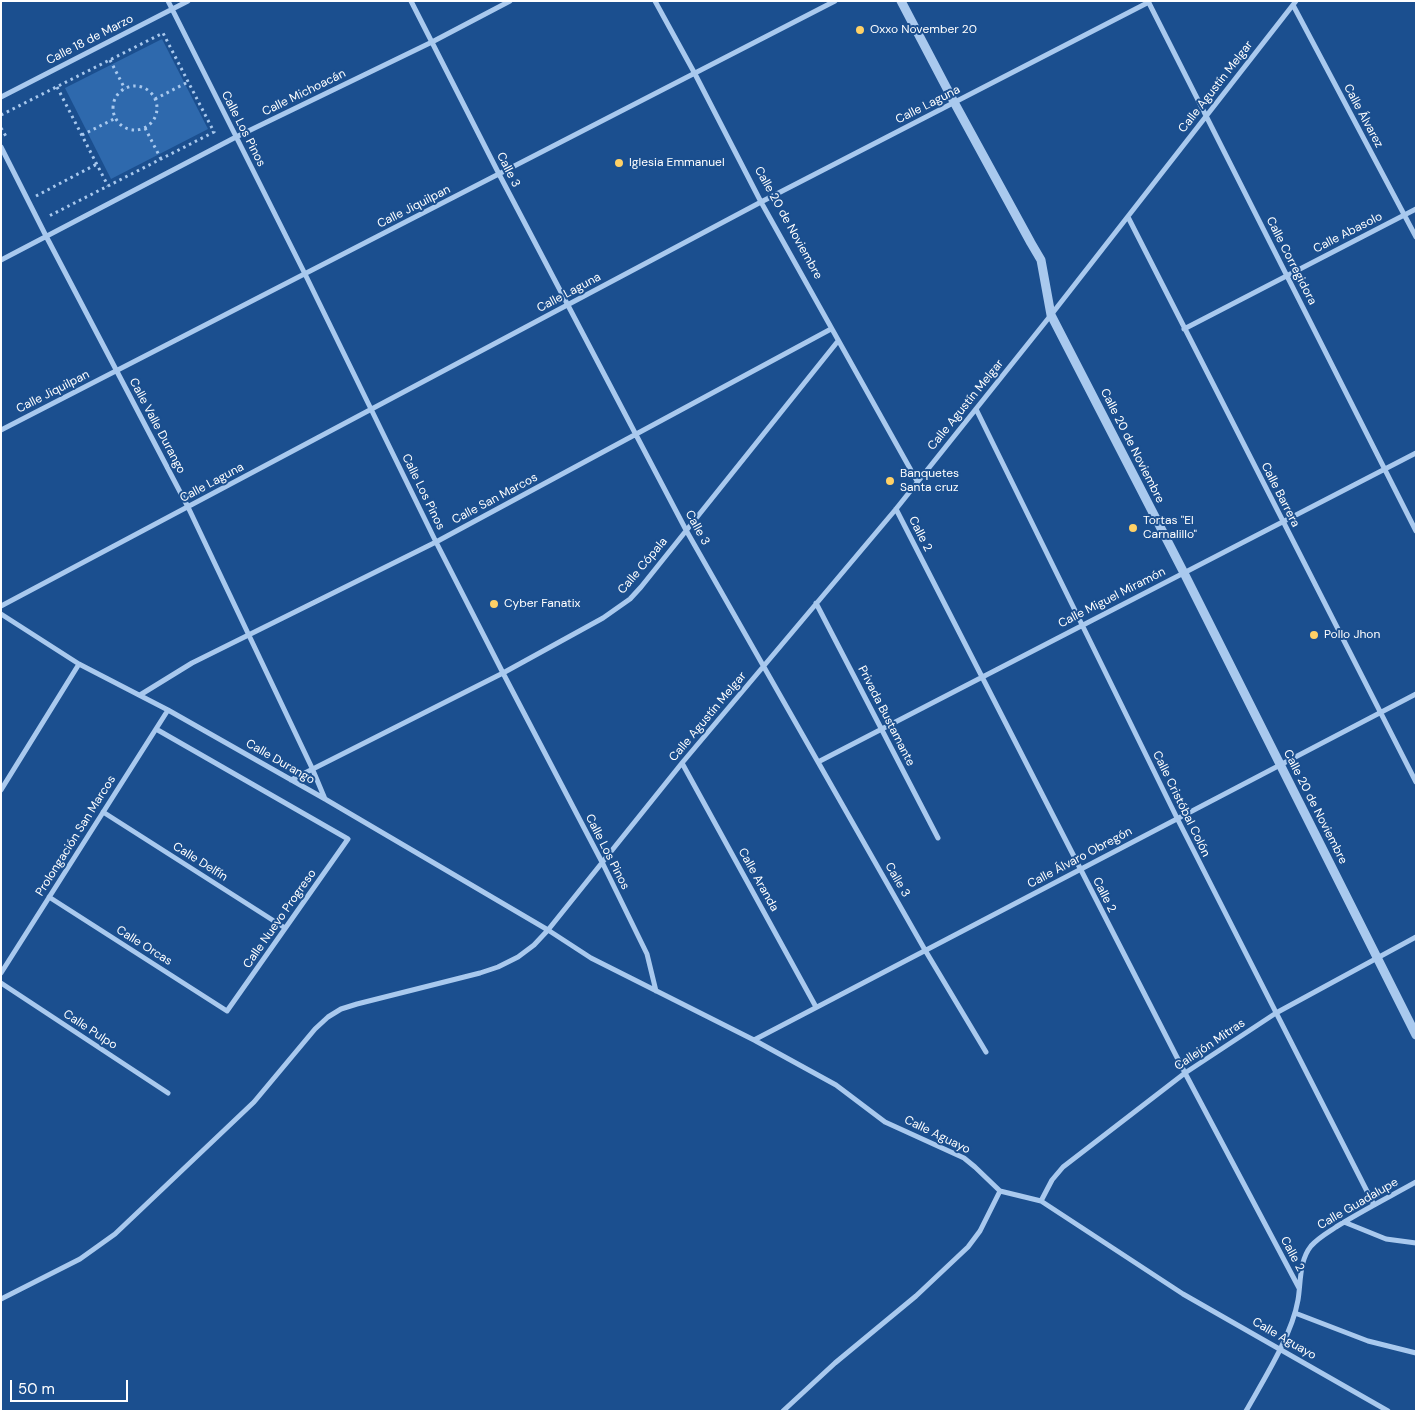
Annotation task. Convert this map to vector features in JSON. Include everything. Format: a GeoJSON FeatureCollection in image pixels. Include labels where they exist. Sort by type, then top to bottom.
{"type":"FeatureCollection","features":[{"type":"Feature","properties":{"kind":"street","name":"Calle Los Pinos"},"geometry":{"type":"LineString","coordinates":[[168,1],[305,274],[436,542],[648,954],[656,991]]}},
{"type":"Feature","properties":{"kind":"street","name":"Calle 18 de Marzo"},"geometry":{"type":"LineString","coordinates":[[1,97],[188,1]]}},
{"type":"Feature","properties":{"kind":"street","name":"Calle 3"},"geometry":{"type":"LineString","coordinates":[[411,1],[499,174],[686,530],[925,950],[986,1052]]}},
{"type":"Feature","properties":{"kind":"street","name":"Calle Michoacán"},"geometry":{"type":"LineString","coordinates":[[1,260],[236,137],[432,42],[510,1]]}},
{"type":"Feature","properties":{"kind":"street","name":"Calle 20 de Noviembre"},"geometry":{"type":"LineString","coordinates":[[655,1],[761,202],[917,481]]}},
{"type":"Feature","properties":{"kind":"street","name":"Calle Jiquilpan"},"geometry":{"type":"LineString","coordinates":[[1,430],[835,1]]}},
{"type":"Feature","properties":{"kind":"street","name":"Calle 20 de Noviembre"},"geometry":{"type":"LineString","coordinates":[[901,1],[954,102],[1042,260],[1051,315],[1184,573],[1416,1035]]}},
{"type":"Feature","properties":{"kind":"street","name":"Calle Laguna"},"geometry":{"type":"LineString","coordinates":[[1,606],[761,202],[1149,1]]}},
{"type":"Feature","properties":{"kind":"street","name":"Calle Corregidora"},"geometry":{"type":"LineString","coordinates":[[1149,1],[1416,531]]}},
{"type":"Feature","properties":{"kind":"street","name":"Calle Agustín Melgar"},"geometry":{"type":"LineString","coordinates":[[1,1299],[80,1259],[115,1234],[254,1102],[315,1029],[328,1017],[342,1009],[357,1004],[498,967],[518,957],[534,945],[603,864],[682,763],[896,509],[1051,315],[1294,3]]}},
{"type":"Feature","properties":{"kind":"street","name":"Calle Álvarez"},"geometry":{"type":"LineString","coordinates":[[1294,3],[1416,237]]}},
{"type":"Feature","properties":{"kind":"street","name":"Calle Valle Durango"},"geometry":{"type":"LineString","coordinates":[[1,146],[188,507],[325,799]]}},
{"type":"Feature","properties":{"kind":"street","name":"Calle Abasolo"},"geometry":{"type":"LineString","coordinates":[[1184,329],[1416,209]]}},
{"type":"Feature","properties":{"kind":"street","name":"Calle Barrera"},"geometry":{"type":"LineString","coordinates":[[1128,216],[1416,782]]}},
{"type":"Feature","properties":{"kind":"street","name":"Calle San Marcos"},"geometry":{"type":"LineString","coordinates":[[140,695],[192,664],[436,542],[831,329]]}},
{"type":"Feature","properties":{"kind":"street","name":"Calle Cópala"},"geometry":{"type":"LineString","coordinates":[[291,780],[503,673],[618,608],[641,587],[838,341]]}},
{"type":"Feature","properties":{"kind":"street","name":"Calle Cristóbal Colón"},"geometry":{"type":"LineString","coordinates":[[976,409],[1177,818],[1374,1205]]}},
{"type":"Feature","properties":{"kind":"street","name":"Calle Miguel Miramón"},"geometry":{"type":"LineString","coordinates":[[818,762],[1416,453]]}},
{"type":"Feature","properties":{"kind":"street","name":"Calle 2"},"geometry":{"type":"LineString","coordinates":[[896,509],[1185,1073],[1300,1288]]}},
{"type":"Feature","properties":{"kind":"street","name":"Privada Bustamante"},"geometry":{"type":"LineString","coordinates":[[816,603],[938,838]]}},
{"type":"Feature","properties":{"kind":"street","name":"Calle Durango"},"geometry":{"type":"LineString","coordinates":[[1,614],[80,664],[168,710],[325,799],[548,930]]}},
{"type":"Feature","properties":{"kind":"street"},"geometry":{"type":"LineString","coordinates":[[1,790],[80,664]]}},
{"type":"Feature","properties":{"kind":"street","name":"Calle Álvaro Obregón"},"geometry":{"type":"LineString","coordinates":[[754,1040],[1416,694]]}},
{"type":"Feature","properties":{"kind":"street","name":"Prolongación San Marcos"},"geometry":{"type":"LineString","coordinates":[[1,973],[168,710]]}},
{"type":"Feature","properties":{"kind":"street","name":"Calle Nuevo Progreso"},"geometry":{"type":"LineString","coordinates":[[156,729],[348,839],[228,1011]]}},
{"type":"Feature","properties":{"kind":"street","name":"Calle Aranda"},"geometry":{"type":"LineString","coordinates":[[682,763],[816,1007]]}},
{"type":"Feature","properties":{"kind":"street","name":"Calle Delfín"},"geometry":{"type":"LineString","coordinates":[[103,812],[285,928]]}},
{"type":"Feature","properties":{"kind":"street","name":"Calle Orcas"},"geometry":{"type":"LineString","coordinates":[[49,897],[228,1011]]}},
{"type":"Feature","properties":{"kind":"street","name":"Calle Aguayo"},"geometry":{"type":"LineString","coordinates":[[548,930],[588,956],[754,1040],[843,1090],[879,1118],[964,1158],[975,1166],[1000,1191],[1041,1201],[1184,1294],[1388,1411]]}},
{"type":"Feature","properties":{"kind":"street","name":"Callejón Mitras"},"geometry":{"type":"LineString","coordinates":[[1041,1201],[1057,1173],[1185,1073],[1276,1013],[1416,938]]}},
{"type":"Feature","properties":{"kind":"street","name":"Calle Pulpo"},"geometry":{"type":"LineString","coordinates":[[1,983],[168,1093]]}},
{"type":"Feature","properties":{"kind":"street","name":"Calle Guadalupe"},"geometry":{"type":"LineString","coordinates":[[1246,1411],[1280,1348],[1294,1313],[1300,1288],[1304,1257],[1311,1246],[1344,1222],[1416,1182]]}},
{"type":"Feature","properties":{"kind":"street"},"geometry":{"type":"LineString","coordinates":[[783,1411],[835,1363],[916,1296],[968,1247],[980,1231],[1000,1191]]}},
{"type":"Feature","properties":{"kind":"street"},"geometry":{"type":"LineString","coordinates":[[1344,1222],[1386,1239],[1416,1242]]}},
{"type":"Feature","properties":{"kind":"street"},"geometry":{"type":"LineString","coordinates":[[1294,1313],[1368,1342],[1416,1353]]}},
{"type":"Feature","properties":{"kind":"path"},"geometry":{"type":"LineString","coordinates":[[1,115],[163,33],[214,132],[47,217]]}},
{"type":"Feature","properties":{"kind":"path"},"geometry":{"type":"LineString","coordinates":[[110,60],[125,89]]}},
{"type":"Feature","properties":{"kind":"path"},"geometry":{"type":"LineString","coordinates":[[155,99],[188,82]]}},
{"type":"Feature","properties":{"kind":"path"},"geometry":{"type":"LineString","coordinates":[[57,87],[108,186]]}},
{"type":"Feature","properties":{"kind":"path"},"geometry":{"type":"LineString","coordinates":[[139,87],[151,93],[155,99],[157,112],[145,128],[131,130],[125,128],[116,118],[114,112],[116,98],[125,89],[139,87]]}},
{"type":"Feature","properties":{"kind":"path"},"geometry":{"type":"LineString","coordinates":[[82,135],[116,118]]}},
{"type":"Feature","properties":{"kind":"path"},"geometry":{"type":"LineString","coordinates":[[145,128],[161,159]]}},
{"type":"Feature","properties":{"kind":"path"},"geometry":{"type":"LineString","coordinates":[[36,196],[97,164]]}},
{"type":"Feature","properties":{"kind":"shaded area"},"geometry":{"type":"Polygon","coordinates":[[[162,39],[208,129],[111,179],[65,88],[162,39]]]}},
{"type":"Feature","properties":{"kind":"place","name":"Oxxo November 20"},"geometry":{"type":"Point","coordinates":[860,30]}},
{"type":"Feature","properties":{"kind":"place","name":"Iglesia Emmanuel"},"geometry":{"type":"Point","coordinates":[619,163]}},
{"type":"Feature","properties":{"kind":"place","name":"Banquetes Santa cruz"},"geometry":{"type":"Point","coordinates":[890,481]}},
{"type":"Feature","properties":{"kind":"place","name":"Tortas \"El Carnalillo\""},"geometry":{"type":"Point","coordinates":[1133,528]}},
{"type":"Feature","properties":{"kind":"place","name":"Cyber Fanatix"},"geometry":{"type":"Point","coordinates":[494,604]}},
{"type":"Feature","properties":{"kind":"place","name":"Pollo Jhon"},"geometry":{"type":"Point","coordinates":[1314,635]}}]}
